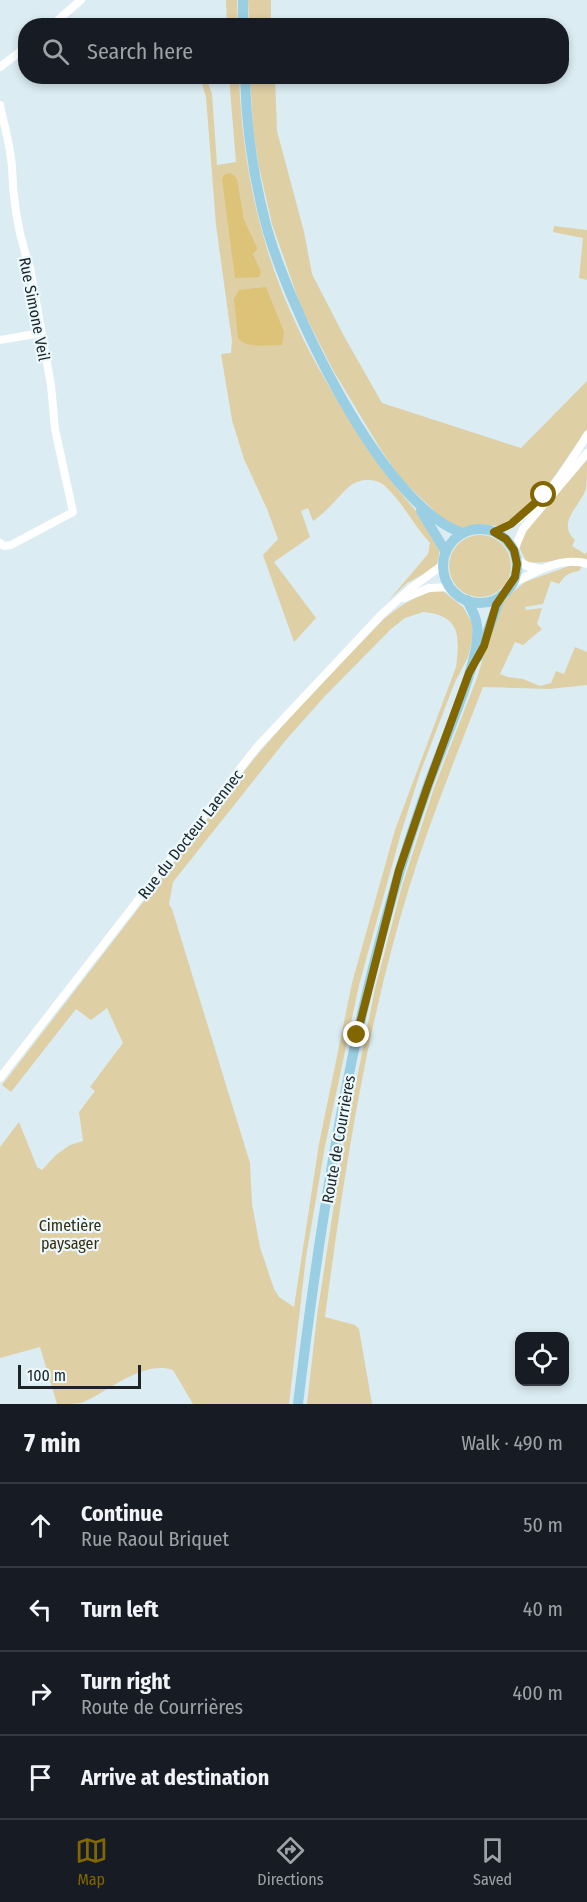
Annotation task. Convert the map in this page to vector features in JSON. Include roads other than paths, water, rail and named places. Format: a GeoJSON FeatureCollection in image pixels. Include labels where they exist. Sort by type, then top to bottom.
{"type":"FeatureCollection","features":[{"type":"Feature","properties":{"kind":"main road"},"geometry":{"type":"LineString","coordinates":[[243,0],[243,18]]}},
{"type":"Feature","properties":{"kind":"main road"},"geometry":{"type":"LineString","coordinates":[[245,84],[248,129],[265,221],[294,305],[328,372],[384,464],[415,502],[446,552]]}},
{"type":"Feature","properties":{"kind":"main road"},"geometry":{"type":"LineString","coordinates":[[415,502],[447,527],[463,533]]}},
{"type":"Feature","properties":{"kind":"main road"},"geometry":{"type":"LineString","coordinates":[[477,529],[494,532],[506,539],[515,555],[516,573],[512,584],[501,596],[484,602],[467,600],[451,587],[445,576],[446,552],[456,538],[463,533],[477,529]]}},
{"type":"Feature","properties":{"kind":"main road","name":"Route de Courrières"},"geometry":{"type":"LineString","coordinates":[[469,673],[484,646],[501,596]]}},
{"type":"Feature","properties":{"kind":"main road","name":"Route de Courrières"},"geometry":{"type":"LineString","coordinates":[[298,1404],[314,1276],[335,1144],[357,1035],[399,870],[469,673],[477,643],[474,614],[467,600]]}},
{"type":"Feature","properties":{"kind":"street"},"geometry":{"type":"LineString","coordinates":[[60,18],[81,0]]}},
{"type":"Feature","properties":{"kind":"street"},"geometry":{"type":"LineString","coordinates":[[0,67],[18,53]]}},
{"type":"Feature","properties":{"kind":"street","name":"Rue Simone Veil"},"geometry":{"type":"LineString","coordinates":[[0,105],[12,167],[11,181],[21,239],[30,268],[51,385],[56,429],[73,512],[11,545],[4,546],[0,543]]}},
{"type":"Feature","properties":{"kind":"street"},"geometry":{"type":"LineString","coordinates":[[0,340],[41,333]]}},
{"type":"Feature","properties":{"kind":"street"},"geometry":{"type":"LineString","coordinates":[[494,532],[511,524],[537,503],[565,471],[587,435]]}},
{"type":"Feature","properties":{"kind":"street"},"geometry":{"type":"LineString","coordinates":[[541,570],[527,566],[515,555],[523,529],[587,453]]}},
{"type":"Feature","properties":{"kind":"street"},"geometry":{"type":"LineString","coordinates":[[512,584],[541,570],[570,561],[587,564]]}},
{"type":"Feature","properties":{"kind":"street","name":"Rue du Docteur Laennec"},"geometry":{"type":"LineString","coordinates":[[0,1078],[257,747],[395,602],[444,564]]}},
{"type":"Feature","properties":{"kind":"street","name":"Rue du Docteur Laennec"},"geometry":{"type":"LineString","coordinates":[[395,602],[429,588],[451,587]]}},
{"type":"Feature","properties":{"kind":"park label","name":"Cimetière paysager"},"geometry":{"type":"Point","coordinates":[70,1234]}}]}
